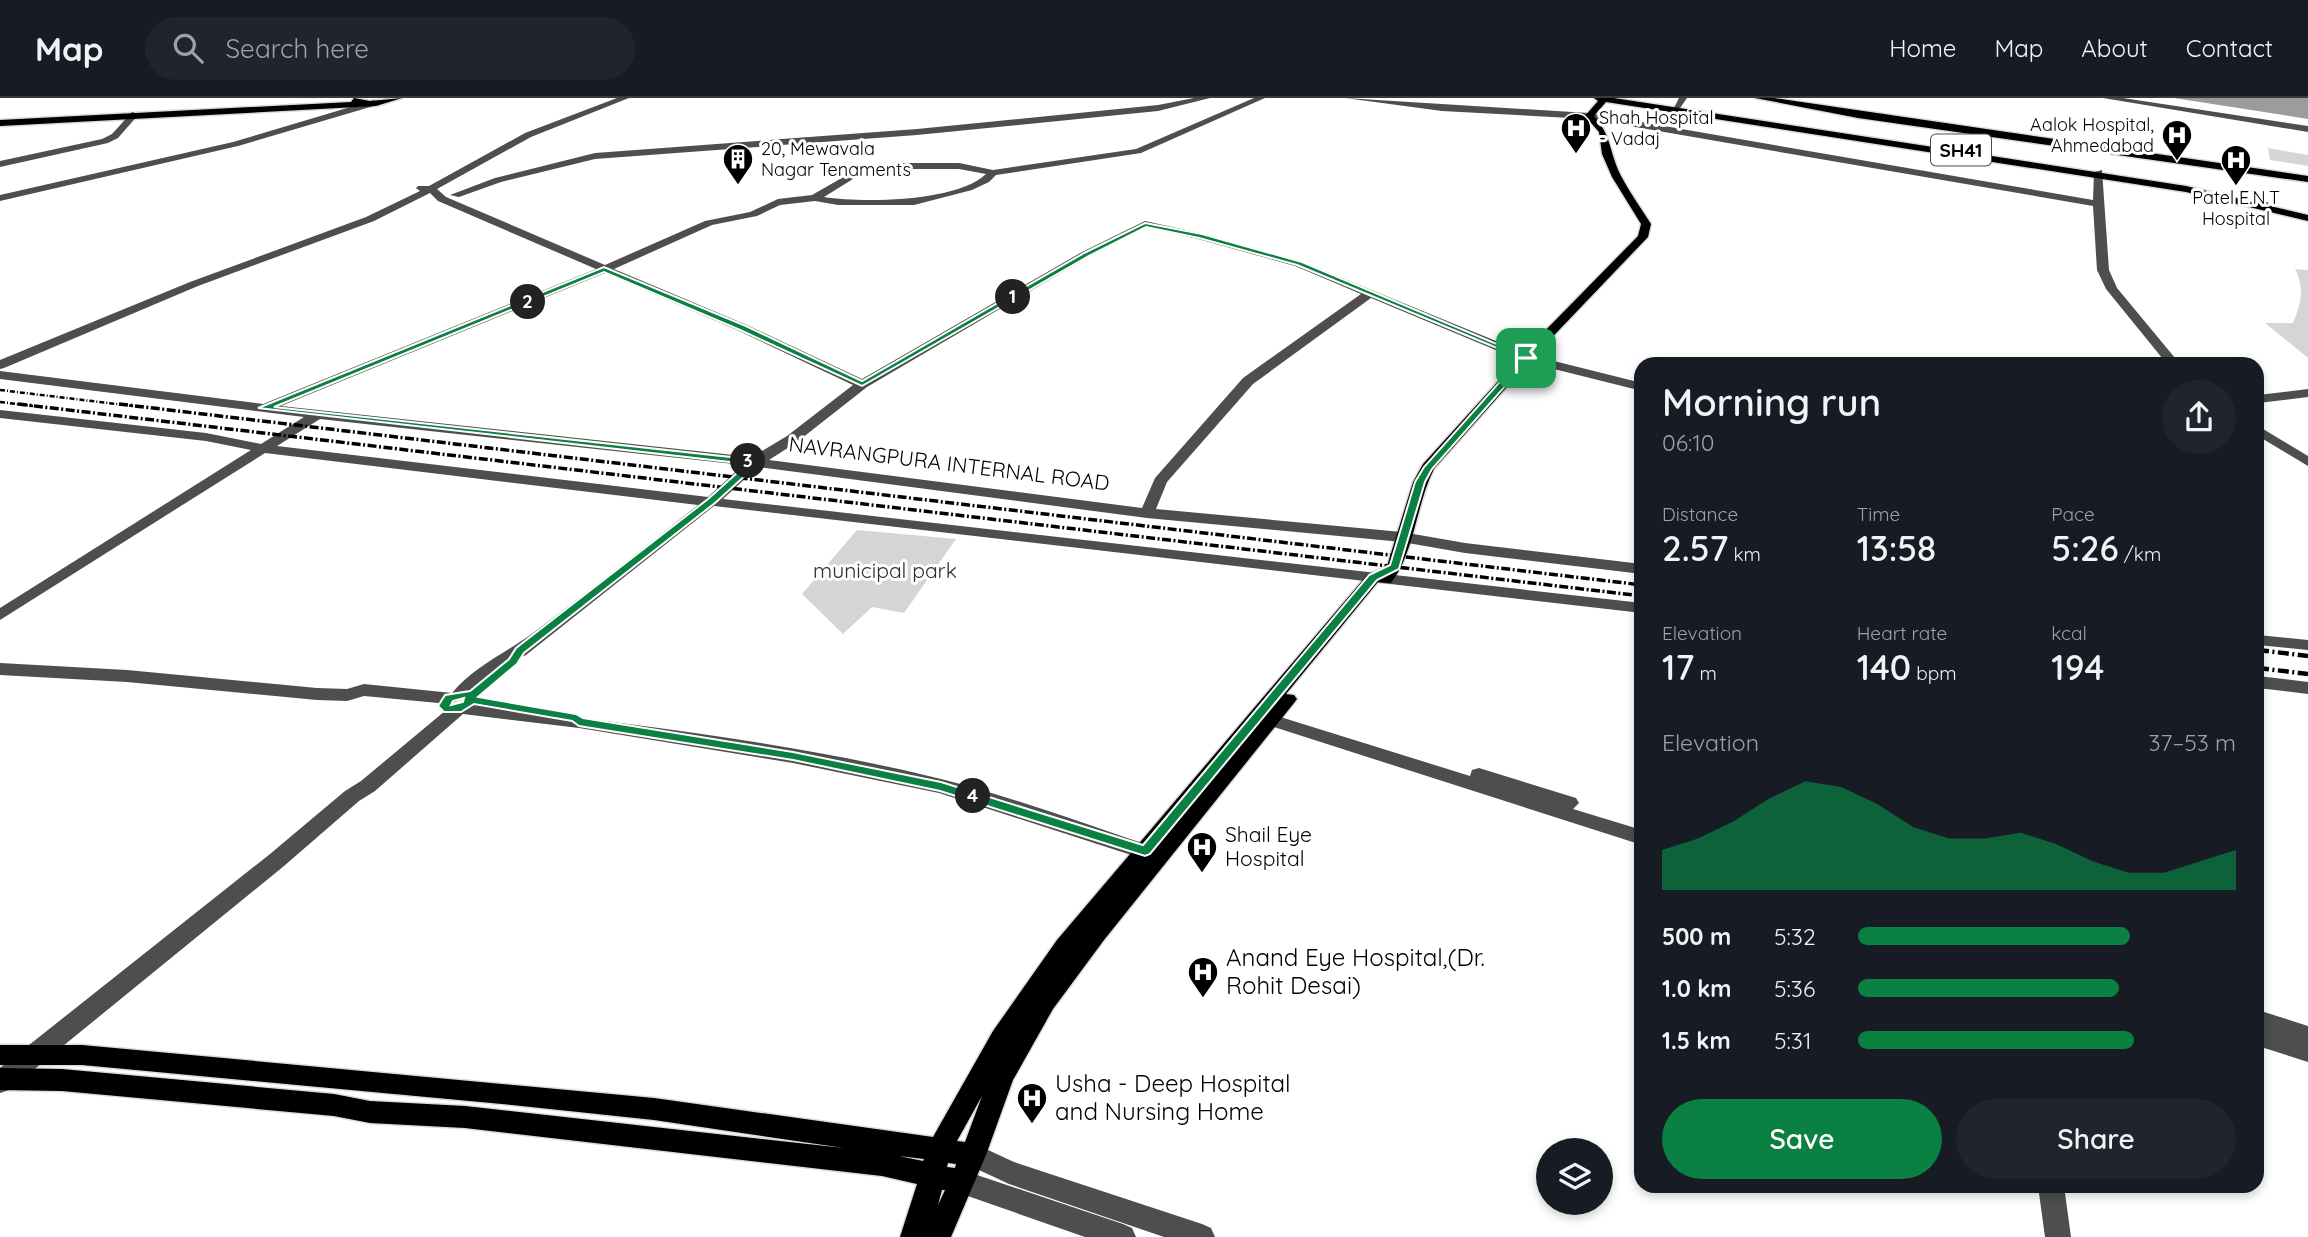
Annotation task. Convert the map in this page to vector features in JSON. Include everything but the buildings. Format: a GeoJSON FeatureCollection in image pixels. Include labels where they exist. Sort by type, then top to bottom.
{"type":"FeatureCollection","features":[{"type":"Feature","properties":{"kind":"main road"},"geometry":{"type":"LineString","coordinates":[[0,122],[272,98]]}},
{"type":"Feature","properties":{"kind":"main road"},"geometry":{"type":"LineString","coordinates":[[0,122],[135,114],[327,108],[358,101],[374,103],[409,98]]}},
{"type":"Feature","properties":{"kind":"main road"},"geometry":{"type":"LineString","coordinates":[[1598,98],[2099,173],[2220,195],[2308,215]]}},
{"type":"Feature","properties":{"kind":"main road","name":"SH41"},"geometry":{"type":"LineString","coordinates":[[1611,98],[2187,186],[2308,215]]}},
{"type":"Feature","properties":{"kind":"main road"},"geometry":{"type":"LineString","coordinates":[[1759,98],[1858,115],[2308,179]]}},
{"type":"Feature","properties":{"kind":"main road"},"geometry":{"type":"LineString","coordinates":[[937,1237],[973,1155],[982,1120],[1017,1045],[1080,953],[1152,854],[1383,576],[1395,567],[1420,482],[1429,467],[1526,358],[1643,237],[1646,224],[1617,177],[1607,154],[1602,131],[1589,116],[1604,99]]}},
{"type":"Feature","properties":{"kind":"main road"},"geometry":{"type":"LineString","coordinates":[[1896,140],[1905,120]]}},
{"type":"Feature","properties":{"kind":"main road"},"geometry":{"type":"LineString","coordinates":[[1987,154],[2000,134]]}},
{"type":"Feature","properties":{"kind":"main road"},"geometry":{"type":"LineString","coordinates":[[912,1237],[920,1223],[939,1150],[1001,1038],[1065,946],[1152,854]]}},
{"type":"Feature","properties":{"kind":"main road"},"geometry":{"type":"LineString","coordinates":[[1,1074],[34,1055],[82,1055],[616,1105],[973,1155]]}},
{"type":"Feature","properties":{"kind":"main road"},"geometry":{"type":"LineString","coordinates":[[1,1074],[334,1105],[370,1112],[498,1120],[882,1164],[962,1182]]}},
{"type":"Feature","properties":{"kind":"street"},"geometry":{"type":"LineString","coordinates":[[426,188],[520,134],[616,98]]}},
{"type":"Feature","properties":{"kind":"street"},"geometry":{"type":"LineString","coordinates":[[0,365],[194,285],[366,219],[528,135],[625,98]]}},
{"type":"Feature","properties":{"kind":"street"},"geometry":{"type":"LineString","coordinates":[[0,359],[187,282],[366,219],[604,156],[917,132],[1158,108],[1206,98]]}},
{"type":"Feature","properties":{"kind":"street"},"geometry":{"type":"LineString","coordinates":[[815,198],[850,177],[904,166],[959,166],[993,173],[1138,151],[1261,98]]}},
{"type":"Feature","properties":{"kind":"street"},"geometry":{"type":"LineString","coordinates":[[1349,98],[1442,108],[1589,116],[2098,204]]}},
{"type":"Feature","properties":{"kind":"street"},"geometry":{"type":"LineString","coordinates":[[1678,108],[1683,98]]}},
{"type":"Feature","properties":{"kind":"street"},"geometry":{"type":"LineString","coordinates":[[2107,98],[2308,127]]}},
{"type":"Feature","properties":{"kind":"street"},"geometry":{"type":"LineString","coordinates":[[2120,98],[2308,127]]}},
{"type":"Feature","properties":{"kind":"street"},"geometry":{"type":"LineString","coordinates":[[0,198],[155,164],[374,103]]}},
{"type":"Feature","properties":{"kind":"street"},"geometry":{"type":"LineString","coordinates":[[327,108],[335,116]]}},
{"type":"Feature","properties":{"kind":"street"},"geometry":{"type":"LineString","coordinates":[[0,164],[105,141],[115,136],[135,114]]}},
{"type":"Feature","properties":{"kind":"street"},"geometry":{"type":"LineString","coordinates":[[263,408],[604,269],[709,223],[753,214],[778,202],[815,198],[838,202],[914,202],[969,188],[993,173]]}},
{"type":"Feature","properties":{"kind":"street"},"geometry":{"type":"LineString","coordinates":[[2099,173],[2102,270],[2112,289],[2168,357]]}},
{"type":"Feature","properties":{"kind":"street"},"geometry":{"type":"LineString","coordinates":[[426,188],[442,199],[743,328],[862,384]]}},
{"type":"Feature","properties":{"kind":"street"},"geometry":{"type":"LineString","coordinates":[[34,1055],[352,796],[368,786],[457,703],[712,501],[755,462],[792,439],[862,384],[1086,254],[1145,225],[1200,236],[1299,264],[1526,358],[1634,385]]}},
{"type":"Feature","properties":{"kind":"street"},"geometry":{"type":"LineString","coordinates":[[1147,513],[1160,481],[1248,381],[1371,292]]}},
{"type":"Feature","properties":{"kind":"street","name":"NAVRANGPURA INTERNAL ROAD"},"geometry":{"type":"LineString","coordinates":[[0,375],[263,408],[755,462],[1147,513],[1402,537],[1465,548],[1634,568]]}},
{"type":"Feature","properties":{"kind":"street"},"geometry":{"type":"LineString","coordinates":[[2264,398],[2308,393]]}},
{"type":"Feature","properties":{"kind":"street"},"geometry":{"type":"LineString","coordinates":[[0,414],[206,437],[264,449],[1634,607]]}},
{"type":"Feature","properties":{"kind":"street"},"geometry":{"type":"LineString","coordinates":[[0,615],[318,414]]}},
{"type":"Feature","properties":{"kind":"street"},"geometry":{"type":"LineString","coordinates":[[2264,434],[2308,462]]}},
{"type":"Feature","properties":{"kind":"street"},"geometry":{"type":"LineString","coordinates":[[2264,641],[2308,645]]}},
{"type":"Feature","properties":{"kind":"street"},"geometry":{"type":"LineString","coordinates":[[0,669],[127,676],[347,695],[356,699],[457,703],[570,723],[579,722],[793,756],[941,786],[1152,854]]}},
{"type":"Feature","properties":{"kind":"street"},"geometry":{"type":"LineString","coordinates":[[2264,683],[2308,688]]}},
{"type":"Feature","properties":{"kind":"street"},"geometry":{"type":"LineString","coordinates":[[1268,714],[1634,824]]}},
{"type":"Feature","properties":{"kind":"street"},"geometry":{"type":"LineString","coordinates":[[1268,714],[1634,835]]}},
{"type":"Feature","properties":{"kind":"street"},"geometry":{"type":"LineString","coordinates":[[2264,1022],[2308,1036]]}},
{"type":"Feature","properties":{"kind":"street"},"geometry":{"type":"LineString","coordinates":[[2264,1038],[2308,1052]]}},
{"type":"Feature","properties":{"kind":"street"},"geometry":{"type":"LineString","coordinates":[[973,1155],[1009,1172],[1202,1237]]}},
{"type":"Feature","properties":{"kind":"street"},"geometry":{"type":"LineString","coordinates":[[962,1182],[1123,1237]]}},
{"type":"Feature","properties":{"kind":"street"},"geometry":{"type":"LineString","coordinates":[[2052,1193],[2058,1237]]}},
{"type":"Feature","properties":{"kind":"green space"},"geometry":{"type":"Polygon","coordinates":[[[2268,148],[2308,155],[2308,166],[2270,160],[2268,148]]]}},
{"type":"Feature","properties":{"kind":"green space"},"geometry":{"type":"Polygon","coordinates":[[[2295,269],[2308,270],[2308,358],[2265,323],[2293,323],[2301,296],[2295,269]]]}},
{"type":"Feature","properties":{"kind":"green space","name":"municipal park"},"geometry":{"type":"Polygon","coordinates":[[[857,530],[956,539],[904,613],[872,607],[843,634],[802,594],[857,530]]]}},
{"type":"Feature","properties":{"kind":"shaded area"},"geometry":{"type":"Polygon","coordinates":[[[2174,98],[2308,98],[2308,119],[2174,98]]]}},
{"type":"Feature","properties":{"kind":"railway"},"geometry":{"type":"LineString","coordinates":[[0,390],[133,406]]}},
{"type":"Feature","properties":{"kind":"railway"},"geometry":{"type":"LineString","coordinates":[[0,402],[33,406]]}},
{"type":"Feature","properties":{"kind":"railway"},"geometry":{"type":"LineString","coordinates":[[18,404],[1634,595]]}},
{"type":"Feature","properties":{"kind":"railway"},"geometry":{"type":"LineString","coordinates":[[119,404],[1634,584]]}},
{"type":"Feature","properties":{"kind":"railway"},"geometry":{"type":"LineString","coordinates":[[2264,651],[2308,656]]}},
{"type":"Feature","properties":{"kind":"railway"},"geometry":{"type":"LineString","coordinates":[[2264,669],[2308,674]]}},
{"type":"Feature","properties":{"kind":"place","name":"Shah Hospital - Vadaj"},"geometry":{"type":"Point","coordinates":[1576,155]}},
{"type":"Feature","properties":{"kind":"place","name":"Aalok Hospital, Ahmedabad"},"geometry":{"type":"Point","coordinates":[2177,162]}},
{"type":"Feature","properties":{"kind":"place","name":"20, Mewavala Nagar Tenaments"},"geometry":{"type":"Point","coordinates":[738,186]}},
{"type":"Feature","properties":{"kind":"place","name":"Patel E.N.T Hospital"},"geometry":{"type":"Point","coordinates":[2236,187]}},
{"type":"Feature","properties":{"kind":"place","name":"Shail Eye Hospital"},"geometry":{"type":"Point","coordinates":[1202,874]}},
{"type":"Feature","properties":{"kind":"place","name":"Anand Eye Hospital,(Dr. Rohit Desai)"},"geometry":{"type":"Point","coordinates":[1203,999]}},
{"type":"Feature","properties":{"kind":"place","name":"Usha - Deep Hospital and Nursing Home"},"geometry":{"type":"Point","coordinates":[1032,1125]}},
{"type":"Feature","properties":{"kind":"route"},"geometry":{"type":"LineString","coordinates":[[1526,358],[1299,264],[1200,236],[1145,225],[1086,254],[862,384],[743,328],[604,269],[263,408],[755,462],[712,501],[520,651],[513,661],[471,697],[467,705],[457,710],[445,708],[449,698],[466,694],[469,695],[471,697],[471,699],[576,718],[579,722],[793,756],[863,770],[941,786],[1145,851],[1373,578],[1395,567],[1420,482],[1429,467],[1526,358]]}}]}
